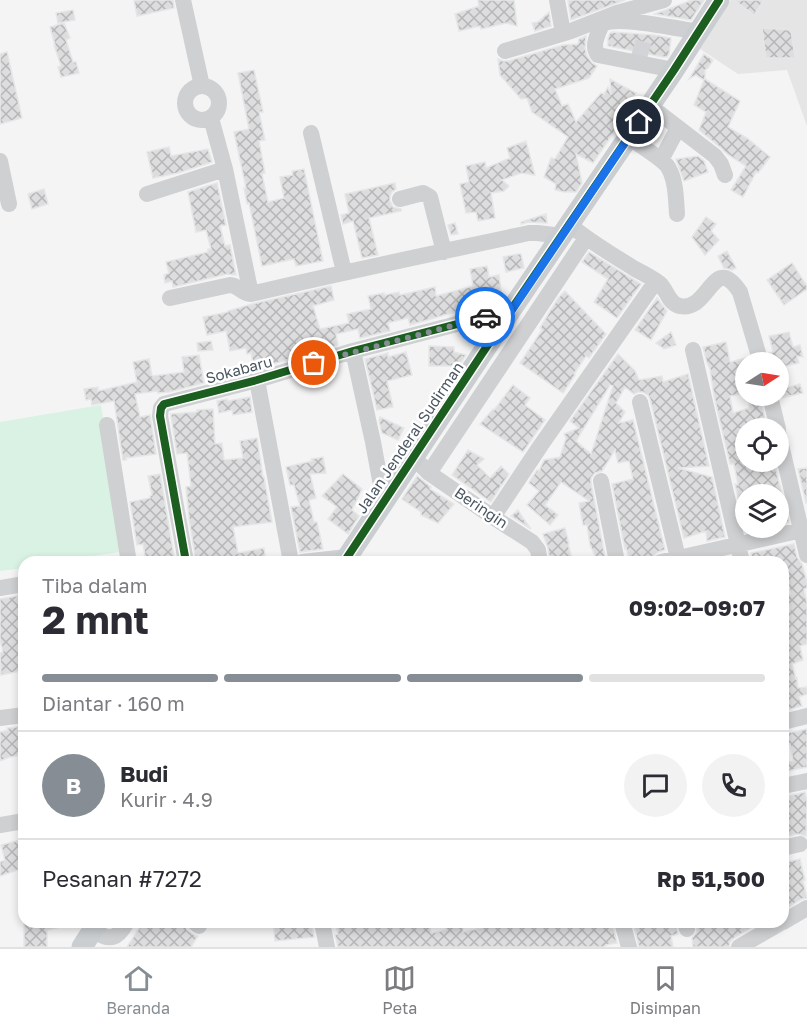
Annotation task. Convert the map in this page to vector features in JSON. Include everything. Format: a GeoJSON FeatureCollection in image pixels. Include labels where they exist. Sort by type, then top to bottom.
{"type":"FeatureCollection","features":[{"type":"Feature","properties":{"kind":"main road","name":"Jalan Jenderal Sudirman"},"geometry":{"type":"LineString","coordinates":[[349,556],[413,458],[446,429],[463,385],[512,310],[573,233],[628,138],[719,0]]}},
{"type":"Feature","properties":{"kind":"street"},"geometry":{"type":"LineString","coordinates":[[183,0],[202,86]]}},
{"type":"Feature","properties":{"kind":"street"},"geometry":{"type":"LineString","coordinates":[[557,0],[563,33]]}},
{"type":"Feature","properties":{"kind":"street"},"geometry":{"type":"LineString","coordinates":[[505,51],[617,13],[664,0]]}},
{"type":"Feature","properties":{"kind":"street"},"geometry":{"type":"LineString","coordinates":[[674,70],[638,60],[598,55],[594,44],[602,24],[615,20],[647,29],[699,32]]}},
{"type":"Feature","properties":{"kind":"street"},"geometry":{"type":"LineString","coordinates":[[202,86],[214,90],[219,99],[218,110],[206,120],[190,116],[185,106],[189,91],[202,86]]}},
{"type":"Feature","properties":{"kind":"street"},"geometry":{"type":"LineString","coordinates":[[650,106],[715,156],[725,175]]}},
{"type":"Feature","properties":{"kind":"street"},"geometry":{"type":"LineString","coordinates":[[211,118],[225,169],[251,294]]}},
{"type":"Feature","properties":{"kind":"street"},"geometry":{"type":"LineString","coordinates":[[661,160],[678,128]]}},
{"type":"Feature","properties":{"kind":"street"},"geometry":{"type":"LineString","coordinates":[[311,133],[344,272]]}},
{"type":"Feature","properties":{"kind":"street"},"geometry":{"type":"LineString","coordinates":[[628,138],[668,167],[675,191],[677,214]]}},
{"type":"Feature","properties":{"kind":"street"},"geometry":{"type":"LineString","coordinates":[[0,161],[9,204]]}},
{"type":"Feature","properties":{"kind":"street"},"geometry":{"type":"LineString","coordinates":[[147,194],[225,169]]}},
{"type":"Feature","properties":{"kind":"street"},"geometry":{"type":"LineString","coordinates":[[400,199],[423,194],[429,197],[444,252]]}},
{"type":"Feature","properties":{"kind":"street"},"geometry":{"type":"LineString","coordinates":[[170,298],[230,285],[234,285],[245,294],[251,294],[529,233],[573,233],[661,284],[674,304],[679,306],[692,304],[700,299],[720,277],[733,282],[740,292],[758,352]]}},
{"type":"Feature","properties":{"kind":"street"},"geometry":{"type":"LineString","coordinates":[[429,473],[446,429],[480,396],[573,233]]}},
{"type":"Feature","properties":{"kind":"street"},"geometry":{"type":"LineString","coordinates":[[493,517],[656,281]]}},
{"type":"Feature","properties":{"kind":"street","name":"Sokabaru"},"geometry":{"type":"LineString","coordinates":[[185,556],[160,416],[164,404],[257,380],[353,351],[512,310]]}},
{"type":"Feature","properties":{"kind":"street"},"geometry":{"type":"LineString","coordinates":[[693,350],[741,556]]}},
{"type":"Feature","properties":{"kind":"street"},"geometry":{"type":"LineString","coordinates":[[353,351],[384,502]]}},
{"type":"Feature","properties":{"kind":"street"},"geometry":{"type":"LineString","coordinates":[[257,380],[290,556]]}},
{"type":"Feature","properties":{"kind":"street"},"geometry":{"type":"LineString","coordinates":[[463,385],[480,396]]}},
{"type":"Feature","properties":{"kind":"street"},"geometry":{"type":"LineString","coordinates":[[640,402],[678,556]]}},
{"type":"Feature","properties":{"kind":"street"},"geometry":{"type":"LineString","coordinates":[[107,425],[128,556]]}},
{"type":"Feature","properties":{"kind":"street","name":"Beringin"},"geometry":{"type":"LineString","coordinates":[[413,458],[429,473],[532,542],[539,556]]}},
{"type":"Feature","properties":{"kind":"street"},"geometry":{"type":"LineString","coordinates":[[788,472],[807,555]]}},
{"type":"Feature","properties":{"kind":"street"},"geometry":{"type":"LineString","coordinates":[[601,482],[616,556]]}},
{"type":"Feature","properties":{"kind":"street"},"geometry":{"type":"LineString","coordinates":[[687,556],[802,530]]}},
{"type":"Feature","properties":{"kind":"street"},"geometry":{"type":"LineString","coordinates":[[0,588],[18,585]]}},
{"type":"Feature","properties":{"kind":"street"},"geometry":{"type":"LineString","coordinates":[[0,718],[18,716]]}},
{"type":"Feature","properties":{"kind":"street"},"geometry":{"type":"LineString","coordinates":[[789,720],[807,716]]}},
{"type":"Feature","properties":{"kind":"street"},"geometry":{"type":"LineString","coordinates":[[789,785],[807,781]]}},
{"type":"Feature","properties":{"kind":"street"},"geometry":{"type":"LineString","coordinates":[[0,825],[18,822]]}},
{"type":"Feature","properties":{"kind":"street"},"geometry":{"type":"LineString","coordinates":[[789,847],[800,844]]}},
{"type":"Feature","properties":{"kind":"street"},"geometry":{"type":"LineString","coordinates":[[789,918],[807,908]]}},
{"type":"Feature","properties":{"kind":"street"},"geometry":{"type":"LineString","coordinates":[[91,934],[111,938],[117,936],[123,928]]}},
{"type":"Feature","properties":{"kind":"street"},"geometry":{"type":"LineString","coordinates":[[323,928],[327,947]]}},
{"type":"Feature","properties":{"kind":"street"},"geometry":{"type":"LineString","coordinates":[[622,928],[623,946]]}},
{"type":"Feature","properties":{"kind":"street"},"geometry":{"type":"LineString","coordinates":[[739,947],[772,928]]}},
{"type":"Feature","properties":{"kind":"shaded area"},"geometry":{"type":"Polygon","coordinates":[[[731,0],[807,0],[807,126],[787,70],[738,74],[700,49],[731,0]]]}},
{"type":"Feature","properties":{"kind":"green space"},"geometry":{"type":"Polygon","coordinates":[[[101,405],[126,551],[93,556],[18,556],[18,569],[0,571],[0,422],[101,405]]]}},
{"type":"Feature","properties":{"kind":"building"},"geometry":{"type":"Polygon","coordinates":[[[134,0],[173,0],[174,8],[137,16],[134,0]]]}},
{"type":"Feature","properties":{"kind":"building"},"geometry":{"type":"Polygon","coordinates":[[[478,0],[514,0],[517,26],[506,23],[459,31],[455,14],[479,6],[478,0]]]}},
{"type":"Feature","properties":{"kind":"building"},"geometry":{"type":"Polygon","coordinates":[[[568,0],[625,0],[571,20],[568,0]]]}},
{"type":"Feature","properties":{"kind":"building"},"geometry":{"type":"Polygon","coordinates":[[[692,0],[704,0],[691,20],[655,14],[692,0]]]}},
{"type":"Feature","properties":{"kind":"building"},"geometry":{"type":"Polygon","coordinates":[[[734,0],[764,0],[754,15],[734,0]]]}},
{"type":"Feature","properties":{"kind":"building"},"geometry":{"type":"Polygon","coordinates":[[[73,10],[75,20],[58,23],[56,13],[73,10]]]}},
{"type":"Feature","properties":{"kind":"building"},"geometry":{"type":"Polygon","coordinates":[[[549,12],[551,26],[535,31],[532,23],[538,22],[549,12]]]}},
{"type":"Feature","properties":{"kind":"building"},"geometry":{"type":"Polygon","coordinates":[[[64,23],[70,38],[66,40],[79,73],[61,77],[58,67],[61,66],[50,27],[64,23]]]}},
{"type":"Feature","properties":{"kind":"building"},"geometry":{"type":"Polygon","coordinates":[[[762,28],[791,30],[795,58],[766,58],[762,28]]]}},
{"type":"Feature","properties":{"kind":"building"},"geometry":{"type":"Polygon","coordinates":[[[612,32],[671,38],[669,54],[663,57],[608,46],[608,38],[612,32]]]}},
{"type":"Feature","properties":{"kind":"building"},"geometry":{"type":"Polygon","coordinates":[[[586,36],[587,56],[597,66],[589,78],[555,89],[562,106],[568,104],[576,122],[608,87],[611,95],[610,79],[636,93],[593,163],[576,154],[582,183],[576,192],[564,192],[555,190],[556,184],[544,177],[551,158],[555,159],[568,137],[532,112],[527,98],[521,99],[500,75],[498,59],[508,61],[563,45],[578,44],[579,39],[586,36]]]}},
{"type":"Feature","properties":{"kind":"building"},"geometry":{"type":"Polygon","coordinates":[[[7,52],[22,118],[0,124],[0,54],[7,52]]]}},
{"type":"Feature","properties":{"kind":"building"},"geometry":{"type":"Polygon","coordinates":[[[704,54],[713,60],[705,70],[705,79],[740,101],[728,127],[747,138],[770,157],[758,173],[756,172],[743,197],[731,190],[746,166],[727,154],[699,130],[706,112],[694,105],[704,80],[696,75],[689,79],[704,54]]]}},
{"type":"Feature","properties":{"kind":"building"},"geometry":{"type":"Polygon","coordinates":[[[254,70],[263,112],[259,112],[265,140],[259,141],[265,173],[262,174],[268,202],[284,198],[280,177],[293,175],[292,171],[304,169],[323,261],[296,266],[294,259],[262,266],[249,203],[247,204],[244,188],[246,188],[234,132],[249,129],[238,73],[254,70]]]}},
{"type":"Feature","properties":{"kind":"building"},"geometry":{"type":"Polygon","coordinates":[[[526,141],[535,175],[521,173],[502,180],[509,186],[504,191],[491,193],[495,218],[478,221],[476,212],[466,213],[460,184],[469,182],[466,166],[485,162],[486,168],[510,158],[507,148],[526,141]]]}},
{"type":"Feature","properties":{"kind":"building"},"geometry":{"type":"Polygon","coordinates":[[[169,147],[171,156],[208,149],[212,162],[153,178],[147,152],[169,147]]]}},
{"type":"Feature","properties":{"kind":"building"},"geometry":{"type":"Polygon","coordinates":[[[698,156],[704,161],[708,172],[684,181],[676,159],[698,156]]]}},
{"type":"Feature","properties":{"kind":"building"},"geometry":{"type":"Polygon","coordinates":[[[217,183],[226,225],[220,226],[225,246],[230,245],[236,275],[227,274],[173,287],[172,281],[165,283],[164,275],[169,273],[166,262],[208,252],[208,249],[211,249],[206,230],[196,232],[188,192],[217,183]]]}},
{"type":"Feature","properties":{"kind":"building"},"geometry":{"type":"Polygon","coordinates":[[[395,183],[396,189],[390,196],[390,201],[393,207],[401,211],[369,218],[378,255],[362,258],[353,221],[343,224],[341,215],[349,213],[345,194],[395,183]]]}},
{"type":"Feature","properties":{"kind":"building"},"geometry":{"type":"Polygon","coordinates":[[[44,189],[48,204],[32,209],[28,194],[44,189]]]}},
{"type":"Feature","properties":{"kind":"building"},"geometry":{"type":"Polygon","coordinates":[[[546,214],[547,223],[521,224],[521,222],[546,214]]]}},
{"type":"Feature","properties":{"kind":"building"},"geometry":{"type":"Polygon","coordinates":[[[706,217],[716,224],[711,231],[719,240],[705,255],[692,237],[706,217]]]}},
{"type":"Feature","properties":{"kind":"building"},"geometry":{"type":"Polygon","coordinates":[[[455,223],[458,234],[451,235],[448,225],[455,223]]]}},
{"type":"Feature","properties":{"kind":"building"},"geometry":{"type":"Polygon","coordinates":[[[727,251],[736,268],[732,270],[724,268],[718,256],[727,251]]]}},
{"type":"Feature","properties":{"kind":"building"},"geometry":{"type":"Polygon","coordinates":[[[589,252],[641,284],[617,318],[594,302],[608,279],[582,262],[589,252]]]}},
{"type":"Feature","properties":{"kind":"building"},"geometry":{"type":"Polygon","coordinates":[[[521,254],[524,268],[506,272],[503,257],[521,254]]]}},
{"type":"Feature","properties":{"kind":"building"},"geometry":{"type":"Polygon","coordinates":[[[792,263],[807,289],[784,305],[767,280],[792,263]]]}},
{"type":"Feature","properties":{"kind":"building"},"geometry":{"type":"Polygon","coordinates":[[[487,266],[489,277],[499,275],[501,291],[497,292],[499,302],[476,308],[476,306],[410,325],[408,318],[388,323],[390,331],[360,338],[358,329],[336,334],[338,345],[325,349],[324,344],[292,354],[293,358],[254,370],[251,353],[247,354],[246,348],[230,351],[226,331],[207,335],[203,317],[331,286],[334,300],[313,306],[320,329],[349,323],[347,314],[371,309],[368,296],[399,292],[400,295],[435,287],[436,296],[473,286],[470,269],[487,266]]]}},
{"type":"Feature","properties":{"kind":"building"},"geometry":{"type":"Polygon","coordinates":[[[565,291],[606,334],[589,358],[586,356],[563,393],[520,363],[542,330],[540,328],[550,311],[565,291]]]}},
{"type":"Feature","properties":{"kind":"building"},"geometry":{"type":"Polygon","coordinates":[[[657,298],[667,311],[651,340],[635,330],[657,298]]]}},
{"type":"Feature","properties":{"kind":"building"},"geometry":{"type":"Polygon","coordinates":[[[671,332],[676,345],[664,349],[656,343],[671,332]]]}},
{"type":"Feature","properties":{"kind":"building"},"geometry":{"type":"Polygon","coordinates":[[[789,332],[793,347],[800,345],[803,357],[797,356],[799,363],[789,365],[789,352],[773,352],[769,336],[789,332]]]}},
{"type":"Feature","properties":{"kind":"building"},"geometry":{"type":"Polygon","coordinates":[[[211,341],[213,350],[198,351],[197,343],[211,341]]]}},
{"type":"Feature","properties":{"kind":"building"},"geometry":{"type":"Polygon","coordinates":[[[726,342],[730,362],[735,361],[735,395],[730,396],[733,413],[749,408],[749,406],[762,406],[765,418],[735,418],[735,469],[734,464],[730,464],[710,369],[703,347],[726,342]]]}},
{"type":"Feature","properties":{"kind":"building"},"geometry":{"type":"Polygon","coordinates":[[[429,346],[454,347],[454,352],[466,355],[460,364],[453,362],[453,366],[429,366],[429,346]]]}},
{"type":"Feature","properties":{"kind":"building"},"geometry":{"type":"Polygon","coordinates":[[[406,352],[412,375],[387,381],[393,407],[377,410],[365,359],[388,353],[388,357],[406,352]]]}},
{"type":"Feature","properties":{"kind":"building"},"geometry":{"type":"Polygon","coordinates":[[[618,354],[635,371],[639,380],[662,376],[663,382],[688,374],[709,466],[678,468],[712,477],[725,537],[707,541],[706,531],[684,538],[650,399],[643,392],[634,394],[625,387],[616,403],[625,412],[619,423],[633,420],[665,550],[653,556],[628,556],[612,484],[633,479],[629,461],[618,463],[615,450],[602,471],[595,473],[591,478],[605,556],[595,556],[590,545],[587,525],[583,525],[579,503],[589,501],[561,482],[545,505],[558,515],[550,525],[527,505],[539,491],[529,483],[537,470],[539,471],[544,460],[560,457],[566,438],[564,434],[579,428],[570,421],[618,354]],[[610,385],[576,441],[591,454],[613,386],[610,385]]]}},
{"type":"Feature","properties":{"kind":"building"},"geometry":{"type":"Polygon","coordinates":[[[199,355],[204,383],[169,392],[135,394],[140,417],[150,415],[156,454],[123,460],[114,401],[92,405],[91,399],[86,400],[84,389],[98,387],[98,391],[137,382],[133,362],[149,359],[152,376],[184,372],[182,357],[199,355]]]}},
{"type":"Feature","properties":{"kind":"building"},"geometry":{"type":"Polygon","coordinates":[[[800,384],[803,393],[789,396],[789,387],[800,384]]]}},
{"type":"Feature","properties":{"kind":"building"},"geometry":{"type":"Polygon","coordinates":[[[513,385],[530,398],[525,405],[545,420],[523,452],[480,424],[513,385]]]}},
{"type":"Feature","properties":{"kind":"building"},"geometry":{"type":"Polygon","coordinates":[[[250,397],[252,412],[233,415],[232,410],[219,413],[217,401],[250,397]]]}},
{"type":"Feature","properties":{"kind":"building"},"geometry":{"type":"Polygon","coordinates":[[[213,409],[215,444],[222,443],[224,460],[243,458],[240,441],[257,438],[272,522],[233,527],[238,553],[264,548],[265,556],[195,556],[186,487],[191,486],[187,453],[177,454],[171,414],[197,412],[197,410],[213,409]]]}},
{"type":"Feature","properties":{"kind":"building"},"geometry":{"type":"Polygon","coordinates":[[[380,417],[404,428],[398,440],[382,433],[380,417]]]}},
{"type":"Feature","properties":{"kind":"building"},"geometry":{"type":"Polygon","coordinates":[[[468,450],[484,459],[477,465],[490,478],[501,466],[509,474],[502,485],[500,484],[491,502],[452,475],[468,450]]]}},
{"type":"Feature","properties":{"kind":"building"},"geometry":{"type":"Polygon","coordinates":[[[323,457],[326,473],[310,474],[316,498],[309,500],[323,549],[300,552],[291,507],[300,506],[294,485],[290,485],[286,467],[323,457]]]}},
{"type":"Feature","properties":{"kind":"building"},"geometry":{"type":"Polygon","coordinates":[[[807,468],[807,503],[806,503],[798,469],[807,468]]]}},
{"type":"Feature","properties":{"kind":"building"},"geometry":{"type":"Polygon","coordinates":[[[736,472],[776,472],[780,484],[738,484],[736,472]]]}},
{"type":"Feature","properties":{"kind":"building"},"geometry":{"type":"Polygon","coordinates":[[[160,474],[174,556],[145,556],[143,544],[137,545],[130,502],[150,498],[152,495],[148,476],[160,474]]]}},
{"type":"Feature","properties":{"kind":"building"},"geometry":{"type":"Polygon","coordinates":[[[343,474],[362,489],[352,510],[359,516],[348,534],[328,519],[337,507],[322,496],[343,474]]]}},
{"type":"Feature","properties":{"kind":"building"},"geometry":{"type":"Polygon","coordinates":[[[417,476],[431,487],[430,489],[454,504],[438,523],[421,515],[421,512],[402,499],[417,476]]]}},
{"type":"Feature","properties":{"kind":"building"},"geometry":{"type":"Polygon","coordinates":[[[518,510],[523,518],[531,529],[511,516],[518,510]]]}},
{"type":"Feature","properties":{"kind":"building"},"geometry":{"type":"Polygon","coordinates":[[[565,528],[571,556],[549,556],[543,534],[565,528]]]}},
{"type":"Feature","properties":{"kind":"building"},"geometry":{"type":"Polygon","coordinates":[[[794,544],[797,557],[802,564],[807,582],[807,588],[804,589],[807,603],[807,644],[800,646],[803,660],[792,664],[798,688],[807,687],[807,694],[799,697],[802,706],[789,709],[789,594],[791,594],[789,556],[751,556],[751,553],[794,544]]]}},
{"type":"Feature","properties":{"kind":"building"},"geometry":{"type":"Polygon","coordinates":[[[18,596],[18,672],[1,675],[0,653],[3,652],[0,640],[0,599],[18,596]]]}},
{"type":"Feature","properties":{"kind":"building"},"geometry":{"type":"Polygon","coordinates":[[[18,727],[18,756],[0,761],[0,732],[8,730],[7,728],[18,727]]]}},
{"type":"Feature","properties":{"kind":"building"},"geometry":{"type":"Polygon","coordinates":[[[807,729],[807,767],[789,771],[789,762],[793,761],[789,733],[807,729]]]}},
{"type":"Feature","properties":{"kind":"building"},"geometry":{"type":"Polygon","coordinates":[[[805,792],[806,836],[798,834],[789,836],[789,796],[805,792]]]}},
{"type":"Feature","properties":{"kind":"building"},"geometry":{"type":"Polygon","coordinates":[[[18,841],[18,870],[0,876],[0,862],[5,860],[1,845],[18,841]]]}},
{"type":"Feature","properties":{"kind":"building"},"geometry":{"type":"Polygon","coordinates":[[[800,859],[807,898],[789,907],[789,862],[800,859]]]}},
{"type":"Feature","properties":{"kind":"building"},"geometry":{"type":"Polygon","coordinates":[[[24,928],[56,928],[47,930],[47,947],[24,947],[24,928]]]}},
{"type":"Feature","properties":{"kind":"building"},"geometry":{"type":"Polygon","coordinates":[[[139,928],[186,928],[198,936],[191,947],[127,947],[139,928]]]}},
{"type":"Feature","properties":{"kind":"building"},"geometry":{"type":"Polygon","coordinates":[[[274,928],[312,928],[314,937],[275,941],[274,928]]]}},
{"type":"Feature","properties":{"kind":"building"},"geometry":{"type":"Polygon","coordinates":[[[337,928],[430,928],[431,933],[446,930],[446,928],[463,928],[463,932],[481,928],[613,928],[617,943],[604,947],[338,947],[335,935],[338,934],[337,928]]]}},
{"type":"Feature","properties":{"kind":"building"},"geometry":{"type":"Polygon","coordinates":[[[634,928],[676,928],[678,934],[671,936],[673,947],[639,947],[634,928]]]}},
{"type":"Feature","properties":{"kind":"building"},"geometry":{"type":"Polygon","coordinates":[[[697,928],[750,928],[734,938],[729,947],[693,947],[692,938],[697,932],[697,928]]]}},
{"type":"Feature","properties":{"kind":"tunnel"},"geometry":{"type":"LineString","coordinates":[[639,57],[646,34]]}},
{"type":"Feature","properties":{"kind":"cycle path"},"geometry":{"type":"LineString","coordinates":[[348,556],[719,0]]}},
{"type":"Feature","properties":{"kind":"cycle path"},"geometry":{"type":"LineString","coordinates":[[185,556],[160,416],[164,404],[511,310]]}},
{"type":"Feature","properties":{"kind":"way so far"},"geometry":{"type":"LineString","coordinates":[[314,363],[485,317]]}},
{"type":"Feature","properties":{"kind":"route"},"geometry":{"type":"LineString","coordinates":[[485,317],[512,310],[639,122]]}}]}
